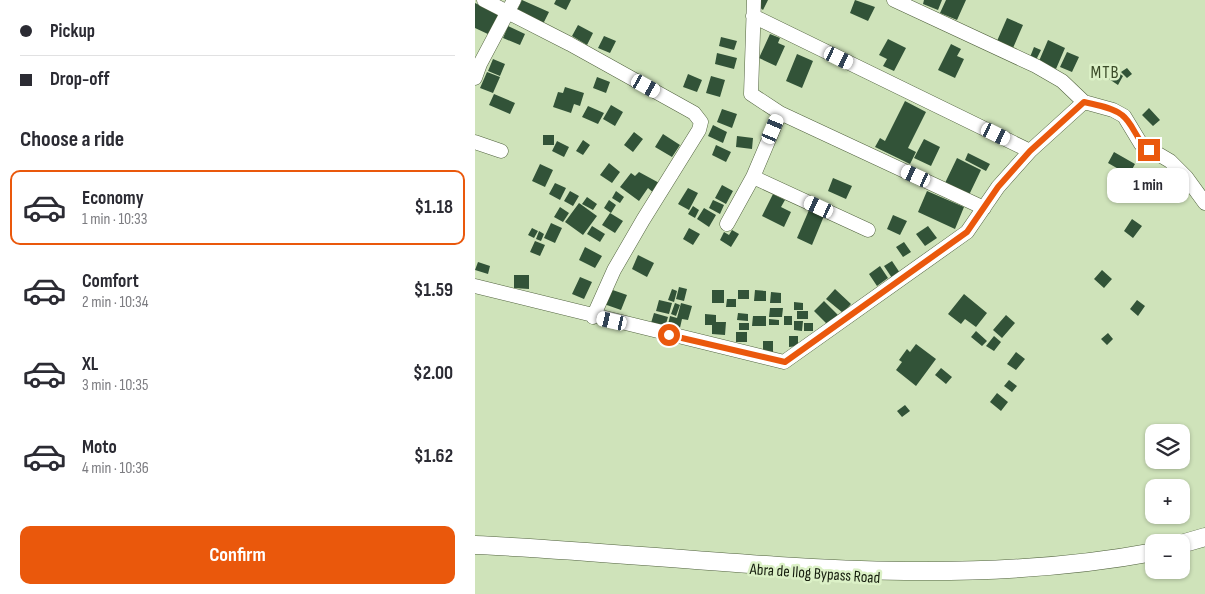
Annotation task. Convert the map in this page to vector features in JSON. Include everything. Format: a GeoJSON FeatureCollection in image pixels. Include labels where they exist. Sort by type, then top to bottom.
{"type":"FeatureCollection","features":[{"type":"Feature","properties":{"kind":"main road"},"geometry":{"type":"LineString","coordinates":[[1190,541],[1205,536]]}},
{"type":"Feature","properties":{"kind":"main road","name":"Abra de Ilog Bypass Road"},"geometry":{"type":"LineString","coordinates":[[475,545],[801,574],[907,580],[970,580],[1047,575],[1108,565],[1145,555]]}},
{"type":"Feature","properties":{"kind":"street"},"geometry":{"type":"LineString","coordinates":[[484,0],[511,6],[694,113],[701,122],[699,130],[614,270],[593,317]]}},
{"type":"Feature","properties":{"kind":"street"},"geometry":{"type":"LineString","coordinates":[[754,0],[751,94],[780,113],[984,208]]}},
{"type":"Feature","properties":{"kind":"street"},"geometry":{"type":"LineString","coordinates":[[894,0],[1036,66],[1062,81],[1084,102],[1113,110],[1124,116],[1141,144],[1170,161],[1186,176],[1205,202]]}},
{"type":"Feature","properties":{"kind":"street"},"geometry":{"type":"LineString","coordinates":[[475,78],[480,64],[511,6]]}},
{"type":"Feature","properties":{"kind":"street"},"geometry":{"type":"LineString","coordinates":[[753,16],[1030,151]]}},
{"type":"Feature","properties":{"kind":"street"},"geometry":{"type":"LineString","coordinates":[[475,286],[593,317],[785,362],[967,232],[998,187],[1030,151],[1084,102]]}},
{"type":"Feature","properties":{"kind":"street"},"geometry":{"type":"LineString","coordinates":[[727,224],[753,176],[780,113]]}},
{"type":"Feature","properties":{"kind":"street"},"geometry":{"type":"LineString","coordinates":[[475,142],[501,151]]}},
{"type":"Feature","properties":{"kind":"street"},"geometry":{"type":"LineString","coordinates":[[753,176],[869,230]]}},
{"type":"Feature","properties":{"kind":"building"},"geometry":{"type":"Polygon","coordinates":[[[522,0],[549,12],[542,26],[516,12],[522,0]]]}},
{"type":"Feature","properties":{"kind":"building"},"geometry":{"type":"Polygon","coordinates":[[[556,0],[571,0],[566,10],[554,4],[556,0]]]}},
{"type":"Feature","properties":{"kind":"building"},"geometry":{"type":"Polygon","coordinates":[[[758,0],[768,0],[763,10],[758,6],[758,0]]]}},
{"type":"Feature","properties":{"kind":"building"},"geometry":{"type":"Polygon","coordinates":[[[855,0],[875,7],[868,21],[850,13],[855,0]]]}},
{"type":"Feature","properties":{"kind":"building"},"geometry":{"type":"Polygon","coordinates":[[[924,0],[942,0],[938,10],[923,4],[924,0]]]}},
{"type":"Feature","properties":{"kind":"building"},"geometry":{"type":"Polygon","coordinates":[[[946,0],[966,0],[957,20],[940,13],[946,0]]]}},
{"type":"Feature","properties":{"kind":"building"},"geometry":{"type":"Polygon","coordinates":[[[475,3],[499,14],[490,35],[475,28],[475,3]]]}},
{"type":"Feature","properties":{"kind":"building"},"geometry":{"type":"Polygon","coordinates":[[[1007,18],[1023,25],[1013,48],[997,41],[1007,18]]]}},
{"type":"Feature","properties":{"kind":"building"},"geometry":{"type":"Polygon","coordinates":[[[578,25],[593,33],[587,45],[572,36],[578,25]]]}},
{"type":"Feature","properties":{"kind":"building"},"geometry":{"type":"Polygon","coordinates":[[[508,26],[525,34],[520,45],[503,38],[508,26]]]}},
{"type":"Feature","properties":{"kind":"building"},"geometry":{"type":"Polygon","coordinates":[[[770,34],[780,38],[778,43],[785,46],[776,66],[759,58],[770,34]]]}},
{"type":"Feature","properties":{"kind":"building"},"geometry":{"type":"Polygon","coordinates":[[[604,36],[616,41],[610,53],[598,48],[604,36]]]}},
{"type":"Feature","properties":{"kind":"building"},"geometry":{"type":"Polygon","coordinates":[[[721,37],[737,41],[734,50],[719,46],[721,37]]]}},
{"type":"Feature","properties":{"kind":"building"},"geometry":{"type":"Polygon","coordinates":[[[888,39],[906,48],[894,71],[883,66],[887,59],[879,55],[888,39]]]}},
{"type":"Feature","properties":{"kind":"building"},"geometry":{"type":"Polygon","coordinates":[[[1048,40],[1065,48],[1056,69],[1039,61],[1048,40]]]}},
{"type":"Feature","properties":{"kind":"building"},"geometry":{"type":"Polygon","coordinates":[[[951,44],[961,49],[957,56],[964,59],[955,78],[938,70],[951,44]]]}},
{"type":"Feature","properties":{"kind":"building"},"geometry":{"type":"Polygon","coordinates":[[[1034,47],[1041,50],[1036,60],[1030,57],[1034,47]]]}},
{"type":"Feature","properties":{"kind":"building"},"geometry":{"type":"Polygon","coordinates":[[[1067,52],[1079,57],[1072,72],[1060,67],[1067,52]]]}},
{"type":"Feature","properties":{"kind":"building"},"geometry":{"type":"Polygon","coordinates":[[[717,53],[737,58],[734,69],[715,64],[717,53]]]}},
{"type":"Feature","properties":{"kind":"building"},"geometry":{"type":"Polygon","coordinates":[[[797,54],[813,61],[802,88],[786,81],[797,54]]]}},
{"type":"Feature","properties":{"kind":"building"},"geometry":{"type":"Polygon","coordinates":[[[493,59],[505,64],[500,76],[488,71],[493,59]]]}},
{"type":"Feature","properties":{"kind":"building"},"geometry":{"type":"Polygon","coordinates":[[[1127,68],[1132,74],[1127,78],[1121,72],[1127,68]]]}},
{"type":"Feature","properties":{"kind":"building"},"geometry":{"type":"Polygon","coordinates":[[[1115,71],[1123,76],[1118,85],[1109,79],[1115,71]]]}},
{"type":"Feature","properties":{"kind":"building"},"geometry":{"type":"Polygon","coordinates":[[[487,72],[500,77],[493,93],[480,88],[487,72]]]}},
{"type":"Feature","properties":{"kind":"building"},"geometry":{"type":"Polygon","coordinates":[[[688,74],[702,80],[697,92],[683,87],[688,74]]]}},
{"type":"Feature","properties":{"kind":"building"},"geometry":{"type":"Polygon","coordinates":[[[711,76],[725,80],[720,97],[706,93],[711,76]]]}},
{"type":"Feature","properties":{"kind":"building"},"geometry":{"type":"Polygon","coordinates":[[[597,77],[610,82],[606,93],[593,88],[597,77]]]}},
{"type":"Feature","properties":{"kind":"building"},"geometry":{"type":"Polygon","coordinates":[[[565,87],[584,93],[580,106],[574,104],[571,113],[553,107],[558,92],[563,93],[565,87]]]}},
{"type":"Feature","properties":{"kind":"building"},"geometry":{"type":"Polygon","coordinates":[[[494,94],[515,103],[510,114],[489,105],[494,94]]]}},
{"type":"Feature","properties":{"kind":"building"},"geometry":{"type":"Polygon","coordinates":[[[905,101],[926,112],[908,148],[916,152],[910,164],[875,147],[880,138],[885,141],[905,101]]]}},
{"type":"Feature","properties":{"kind":"building"},"geometry":{"type":"Polygon","coordinates":[[[611,105],[623,112],[615,126],[603,119],[611,105]]]}},
{"type":"Feature","properties":{"kind":"building"},"geometry":{"type":"Polygon","coordinates":[[[588,106],[604,113],[598,124],[582,117],[588,106]]]}},
{"type":"Feature","properties":{"kind":"building"},"geometry":{"type":"Polygon","coordinates":[[[1149,108],[1160,120],[1153,126],[1142,115],[1149,108]]]}},
{"type":"Feature","properties":{"kind":"building"},"geometry":{"type":"Polygon","coordinates":[[[722,109],[737,114],[732,128],[717,122],[722,109]]]}},
{"type":"Feature","properties":{"kind":"building"},"geometry":{"type":"Polygon","coordinates":[[[713,125],[727,132],[723,143],[708,136],[713,125]]]}},
{"type":"Feature","properties":{"kind":"building"},"geometry":{"type":"Polygon","coordinates":[[[634,132],[643,139],[633,152],[624,145],[634,132]]]}},
{"type":"Feature","properties":{"kind":"building"},"geometry":{"type":"Polygon","coordinates":[[[663,134],[680,145],[672,157],[655,147],[663,134]]]}},
{"type":"Feature","properties":{"kind":"building"},"geometry":{"type":"Polygon","coordinates":[[[543,135],[554,135],[554,145],[543,145],[543,135]]]}},
{"type":"Feature","properties":{"kind":"building"},"geometry":{"type":"Polygon","coordinates":[[[737,136],[753,138],[752,149],[736,147],[737,136]]]}},
{"type":"Feature","properties":{"kind":"building"},"geometry":{"type":"Polygon","coordinates":[[[924,139],[940,147],[931,166],[914,158],[924,139]]]}},
{"type":"Feature","properties":{"kind":"building"},"geometry":{"type":"Polygon","coordinates":[[[583,140],[590,145],[583,155],[576,151],[583,140]]]}},
{"type":"Feature","properties":{"kind":"building"},"geometry":{"type":"Polygon","coordinates":[[[557,141],[569,147],[564,157],[552,151],[557,141]]]}},
{"type":"Feature","properties":{"kind":"building"},"geometry":{"type":"Polygon","coordinates":[[[716,145],[731,152],[726,162],[712,155],[716,145]]]}},
{"type":"Feature","properties":{"kind":"building"},"geometry":{"type":"Polygon","coordinates":[[[1114,152],[1135,164],[1129,175],[1108,163],[1114,152]]]}},
{"type":"Feature","properties":{"kind":"building"},"geometry":{"type":"Polygon","coordinates":[[[968,153],[990,164],[986,171],[965,160],[968,153]]]}},
{"type":"Feature","properties":{"kind":"building"},"geometry":{"type":"Polygon","coordinates":[[[957,158],[981,170],[969,195],[945,183],[957,158]]]}},
{"type":"Feature","properties":{"kind":"building"},"geometry":{"type":"Polygon","coordinates":[[[609,163],[620,172],[612,183],[600,175],[609,163]]]}},
{"type":"Feature","properties":{"kind":"building"},"geometry":{"type":"Polygon","coordinates":[[[540,164],[553,170],[545,187],[532,181],[540,164]]]}},
{"type":"Feature","properties":{"kind":"building"},"geometry":{"type":"Polygon","coordinates":[[[639,172],[663,185],[656,195],[648,188],[639,201],[620,187],[631,173],[635,176],[639,172]]]}},
{"type":"Feature","properties":{"kind":"building"},"geometry":{"type":"Polygon","coordinates":[[[833,178],[852,186],[846,199],[828,191],[833,178]]]}},
{"type":"Feature","properties":{"kind":"building"},"geometry":{"type":"Polygon","coordinates":[[[555,183],[566,188],[560,200],[549,194],[555,183]]]}},
{"type":"Feature","properties":{"kind":"building"},"geometry":{"type":"Polygon","coordinates":[[[722,185],[733,191],[726,204],[715,198],[722,185]]]}},
{"type":"Feature","properties":{"kind":"building"},"geometry":{"type":"Polygon","coordinates":[[[688,188],[698,193],[689,210],[678,204],[688,188]]]}},
{"type":"Feature","properties":{"kind":"building"},"geometry":{"type":"Polygon","coordinates":[[[570,191],[579,196],[573,206],[564,201],[570,191]]]}},
{"type":"Feature","properties":{"kind":"building"},"geometry":{"type":"Polygon","coordinates":[[[616,191],[624,197],[620,203],[612,198],[616,191]]]}},
{"type":"Feature","properties":{"kind":"building"},"geometry":{"type":"Polygon","coordinates":[[[927,191],[964,207],[955,229],[918,212],[927,191]]]}},
{"type":"Feature","properties":{"kind":"building"},"geometry":{"type":"Polygon","coordinates":[[[773,194],[785,200],[781,207],[791,212],[784,227],[762,216],[773,194]]]}},
{"type":"Feature","properties":{"kind":"building"},"geometry":{"type":"Polygon","coordinates":[[[587,197],[597,204],[593,210],[582,204],[587,197]]]}},
{"type":"Feature","properties":{"kind":"building"},"geometry":{"type":"Polygon","coordinates":[[[609,200],[616,205],[611,213],[604,208],[609,200]]]}},
{"type":"Feature","properties":{"kind":"building"},"geometry":{"type":"Polygon","coordinates":[[[713,200],[724,205],[720,214],[709,208],[713,200]]]}},
{"type":"Feature","properties":{"kind":"building"},"geometry":{"type":"Polygon","coordinates":[[[579,203],[597,216],[583,235],[565,222],[579,203]]]}},
{"type":"Feature","properties":{"kind":"building"},"geometry":{"type":"Polygon","coordinates":[[[693,206],[699,210],[695,218],[688,214],[693,206]]]}},
{"type":"Feature","properties":{"kind":"building"},"geometry":{"type":"Polygon","coordinates":[[[560,207],[569,213],[563,222],[554,217],[560,207]]]}},
{"type":"Feature","properties":{"kind":"building"},"geometry":{"type":"Polygon","coordinates":[[[704,208],[716,215],[709,227],[697,219],[704,208]]]}},
{"type":"Feature","properties":{"kind":"building"},"geometry":{"type":"Polygon","coordinates":[[[809,210],[824,216],[812,245],[797,238],[809,210]]]}},
{"type":"Feature","properties":{"kind":"building"},"geometry":{"type":"Polygon","coordinates":[[[610,213],[623,221],[615,233],[602,225],[610,213]]]}},
{"type":"Feature","properties":{"kind":"building"},"geometry":{"type":"Polygon","coordinates":[[[893,215],[907,221],[900,235],[887,229],[893,215]]]}},
{"type":"Feature","properties":{"kind":"building"},"geometry":{"type":"Polygon","coordinates":[[[1132,219],[1142,226],[1133,238],[1124,231],[1132,219]]]}},
{"type":"Feature","properties":{"kind":"building"},"geometry":{"type":"Polygon","coordinates":[[[551,223],[562,228],[555,243],[544,238],[551,223]]]}},
{"type":"Feature","properties":{"kind":"building"},"geometry":{"type":"Polygon","coordinates":[[[592,226],[605,234],[600,242],[587,234],[592,226]]]}},
{"type":"Feature","properties":{"kind":"building"},"geometry":{"type":"Polygon","coordinates":[[[928,226],[937,238],[925,246],[916,234],[928,226]]]}},
{"type":"Feature","properties":{"kind":"building"},"geometry":{"type":"Polygon","coordinates":[[[532,228],[538,231],[534,238],[528,235],[532,228]]]}},
{"type":"Feature","properties":{"kind":"building"},"geometry":{"type":"Polygon","coordinates":[[[689,228],[700,234],[693,245],[683,239],[689,228]]]}},
{"type":"Feature","properties":{"kind":"building"},"geometry":{"type":"Polygon","coordinates":[[[732,230],[739,234],[731,247],[720,240],[724,232],[729,235],[732,230]]]}},
{"type":"Feature","properties":{"kind":"building"},"geometry":{"type":"Polygon","coordinates":[[[539,231],[544,234],[541,241],[536,239],[539,231]]]}},
{"type":"Feature","properties":{"kind":"building"},"geometry":{"type":"Polygon","coordinates":[[[535,241],[545,245],[540,256],[530,252],[535,241]]]}},
{"type":"Feature","properties":{"kind":"building"},"geometry":{"type":"Polygon","coordinates":[[[904,242],[911,252],[903,257],[896,247],[904,242]]]}},
{"type":"Feature","properties":{"kind":"building"},"geometry":{"type":"Polygon","coordinates":[[[585,247],[602,256],[595,268],[579,260],[585,247]]]}},
{"type":"Feature","properties":{"kind":"building"},"geometry":{"type":"Polygon","coordinates":[[[638,255],[654,263],[647,277],[632,269],[638,255]]]}},
{"type":"Feature","properties":{"kind":"building"},"geometry":{"type":"Polygon","coordinates":[[[892,261],[900,273],[892,278],[884,266],[892,261]]]}},
{"type":"Feature","properties":{"kind":"building"},"geometry":{"type":"Polygon","coordinates":[[[478,262],[490,266],[488,274],[475,270],[478,262]]]}},
{"type":"Feature","properties":{"kind":"building"},"geometry":{"type":"Polygon","coordinates":[[[880,266],[888,278],[877,286],[869,274],[880,266]]]}},
{"type":"Feature","properties":{"kind":"building"},"geometry":{"type":"Polygon","coordinates":[[[1102,270],[1112,279],[1104,288],[1094,279],[1102,270]]]}},
{"type":"Feature","properties":{"kind":"building"},"geometry":{"type":"Polygon","coordinates":[[[514,275],[529,275],[529,289],[514,288],[514,275]]]}},
{"type":"Feature","properties":{"kind":"building"},"geometry":{"type":"Polygon","coordinates":[[[580,277],[592,282],[584,299],[572,294],[580,277]]]}},
{"type":"Feature","properties":{"kind":"building"},"geometry":{"type":"Polygon","coordinates":[[[679,287],[687,289],[684,301],[676,299],[679,287]]]}},
{"type":"Feature","properties":{"kind":"building"},"geometry":{"type":"Polygon","coordinates":[[[607,288],[627,295],[621,310],[601,303],[607,288]]]}},
{"type":"Feature","properties":{"kind":"building"},"geometry":{"type":"Polygon","coordinates":[[[672,289],[677,291],[674,302],[668,300],[672,289]]]}},
{"type":"Feature","properties":{"kind":"building"},"geometry":{"type":"Polygon","coordinates":[[[835,289],[851,304],[843,313],[826,299],[835,289]]]}},
{"type":"Feature","properties":{"kind":"building"},"geometry":{"type":"Polygon","coordinates":[[[712,290],[724,290],[724,303],[712,303],[712,290]]]}},
{"type":"Feature","properties":{"kind":"building"},"geometry":{"type":"Polygon","coordinates":[[[738,290],[749,290],[749,299],[738,299],[738,290]]]}},
{"type":"Feature","properties":{"kind":"building"},"geometry":{"type":"Polygon","coordinates":[[[755,290],[766,291],[766,301],[754,301],[755,290]]]}},
{"type":"Feature","properties":{"kind":"building"},"geometry":{"type":"Polygon","coordinates":[[[771,292],[781,293],[781,303],[770,303],[771,292]]]}},
{"type":"Feature","properties":{"kind":"building"},"geometry":{"type":"Polygon","coordinates":[[[964,294],[987,313],[976,327],[965,319],[961,324],[948,314],[964,294]]]}},
{"type":"Feature","properties":{"kind":"building"},"geometry":{"type":"Polygon","coordinates":[[[727,299],[736,299],[736,307],[726,307],[727,299]]]}},
{"type":"Feature","properties":{"kind":"building"},"geometry":{"type":"Polygon","coordinates":[[[659,300],[672,303],[669,314],[656,311],[659,300]]]}},
{"type":"Feature","properties":{"kind":"building"},"geometry":{"type":"Polygon","coordinates":[[[1137,300],[1145,306],[1138,316],[1130,309],[1137,300]]]}},
{"type":"Feature","properties":{"kind":"building"},"geometry":{"type":"Polygon","coordinates":[[[824,301],[838,315],[828,325],[814,311],[824,301]]]}},
{"type":"Feature","properties":{"kind":"building"},"geometry":{"type":"Polygon","coordinates":[[[794,302],[803,303],[803,310],[794,310],[794,302]]]}},
{"type":"Feature","properties":{"kind":"building"},"geometry":{"type":"Polygon","coordinates":[[[675,303],[680,305],[676,316],[671,314],[675,303]]]}},
{"type":"Feature","properties":{"kind":"building"},"geometry":{"type":"Polygon","coordinates":[[[681,303],[692,306],[688,320],[682,319],[679,332],[667,329],[670,316],[677,318],[681,303]]]}},
{"type":"Feature","properties":{"kind":"building"},"geometry":{"type":"Polygon","coordinates":[[[770,308],[783,308],[782,317],[769,317],[770,308]]]}},
{"type":"Feature","properties":{"kind":"building"},"geometry":{"type":"Polygon","coordinates":[[[797,311],[808,311],[808,319],[797,319],[797,311]]]}},
{"type":"Feature","properties":{"kind":"building"},"geometry":{"type":"Polygon","coordinates":[[[654,313],[668,317],[665,327],[651,323],[654,313]]]}},
{"type":"Feature","properties":{"kind":"building"},"geometry":{"type":"Polygon","coordinates":[[[738,313],[748,314],[748,321],[737,320],[738,313]]]}},
{"type":"Feature","properties":{"kind":"building"},"geometry":{"type":"Polygon","coordinates":[[[705,314],[716,315],[716,322],[726,322],[725,335],[712,334],[712,325],[705,325],[705,314]]]}},
{"type":"Feature","properties":{"kind":"building"},"geometry":{"type":"Polygon","coordinates":[[[1006,315],[1015,323],[1002,338],[993,330],[1006,315]]]}},
{"type":"Feature","properties":{"kind":"building"},"geometry":{"type":"Polygon","coordinates":[[[753,316],[766,316],[766,326],[752,326],[753,316]]]}},
{"type":"Feature","properties":{"kind":"building"},"geometry":{"type":"Polygon","coordinates":[[[784,316],[792,316],[792,325],[784,325],[784,316]]]}},
{"type":"Feature","properties":{"kind":"building"},"geometry":{"type":"Polygon","coordinates":[[[769,319],[779,320],[779,325],[769,325],[769,319]]]}},
{"type":"Feature","properties":{"kind":"building"},"geometry":{"type":"Polygon","coordinates":[[[794,321],[803,321],[802,331],[794,330],[794,321]]]}},
{"type":"Feature","properties":{"kind":"building"},"geometry":{"type":"Polygon","coordinates":[[[739,323],[749,323],[749,330],[739,330],[739,323]]]}},
{"type":"Feature","properties":{"kind":"building"},"geometry":{"type":"Polygon","coordinates":[[[804,323],[813,323],[813,331],[804,331],[804,323]]]}},
{"type":"Feature","properties":{"kind":"building"},"geometry":{"type":"Polygon","coordinates":[[[976,331],[987,341],[982,346],[971,337],[976,331]]]}},
{"type":"Feature","properties":{"kind":"building"},"geometry":{"type":"Polygon","coordinates":[[[736,332],[747,332],[747,342],[736,342],[736,332]]]}},
{"type":"Feature","properties":{"kind":"building"},"geometry":{"type":"Polygon","coordinates":[[[1108,333],[1113,339],[1107,345],[1101,339],[1108,333]]]}},
{"type":"Feature","properties":{"kind":"building"},"geometry":{"type":"Polygon","coordinates":[[[789,336],[798,336],[798,346],[789,347],[789,336]]]}},
{"type":"Feature","properties":{"kind":"building"},"geometry":{"type":"Polygon","coordinates":[[[994,336],[1001,342],[994,351],[986,346],[994,336]]]}},
{"type":"Feature","properties":{"kind":"building"},"geometry":{"type":"Polygon","coordinates":[[[763,341],[773,341],[773,353],[763,353],[763,341]]]}},
{"type":"Feature","properties":{"kind":"building"},"geometry":{"type":"Polygon","coordinates":[[[916,344],[936,359],[916,386],[896,370],[902,362],[899,360],[907,349],[910,352],[916,344]]]}},
{"type":"Feature","properties":{"kind":"building"},"geometry":{"type":"Polygon","coordinates":[[[1016,352],[1025,359],[1016,370],[1007,364],[1016,352]]]}},
{"type":"Feature","properties":{"kind":"building"},"geometry":{"type":"Polygon","coordinates":[[[941,368],[952,377],[946,384],[935,375],[941,368]]]}},
{"type":"Feature","properties":{"kind":"building"},"geometry":{"type":"Polygon","coordinates":[[[1009,380],[1017,386],[1012,392],[1004,386],[1009,380]]]}},
{"type":"Feature","properties":{"kind":"building"},"geometry":{"type":"Polygon","coordinates":[[[997,393],[1008,402],[1001,411],[990,402],[997,393]]]}},
{"type":"Feature","properties":{"kind":"building"},"geometry":{"type":"Polygon","coordinates":[[[905,405],[910,411],[902,417],[897,411],[905,405]]]}},
{"type":"Feature","properties":{"kind":"district","name":"MTB"},"geometry":{"type":"Point","coordinates":[1105,72]}},
{"type":"Feature","properties":{"kind":"route"},"geometry":{"type":"LineString","coordinates":[[669,335],[785,362],[967,232],[998,187],[1030,151],[1084,102],[1113,110],[1124,116],[1141,144],[1149,150]]}}]}
